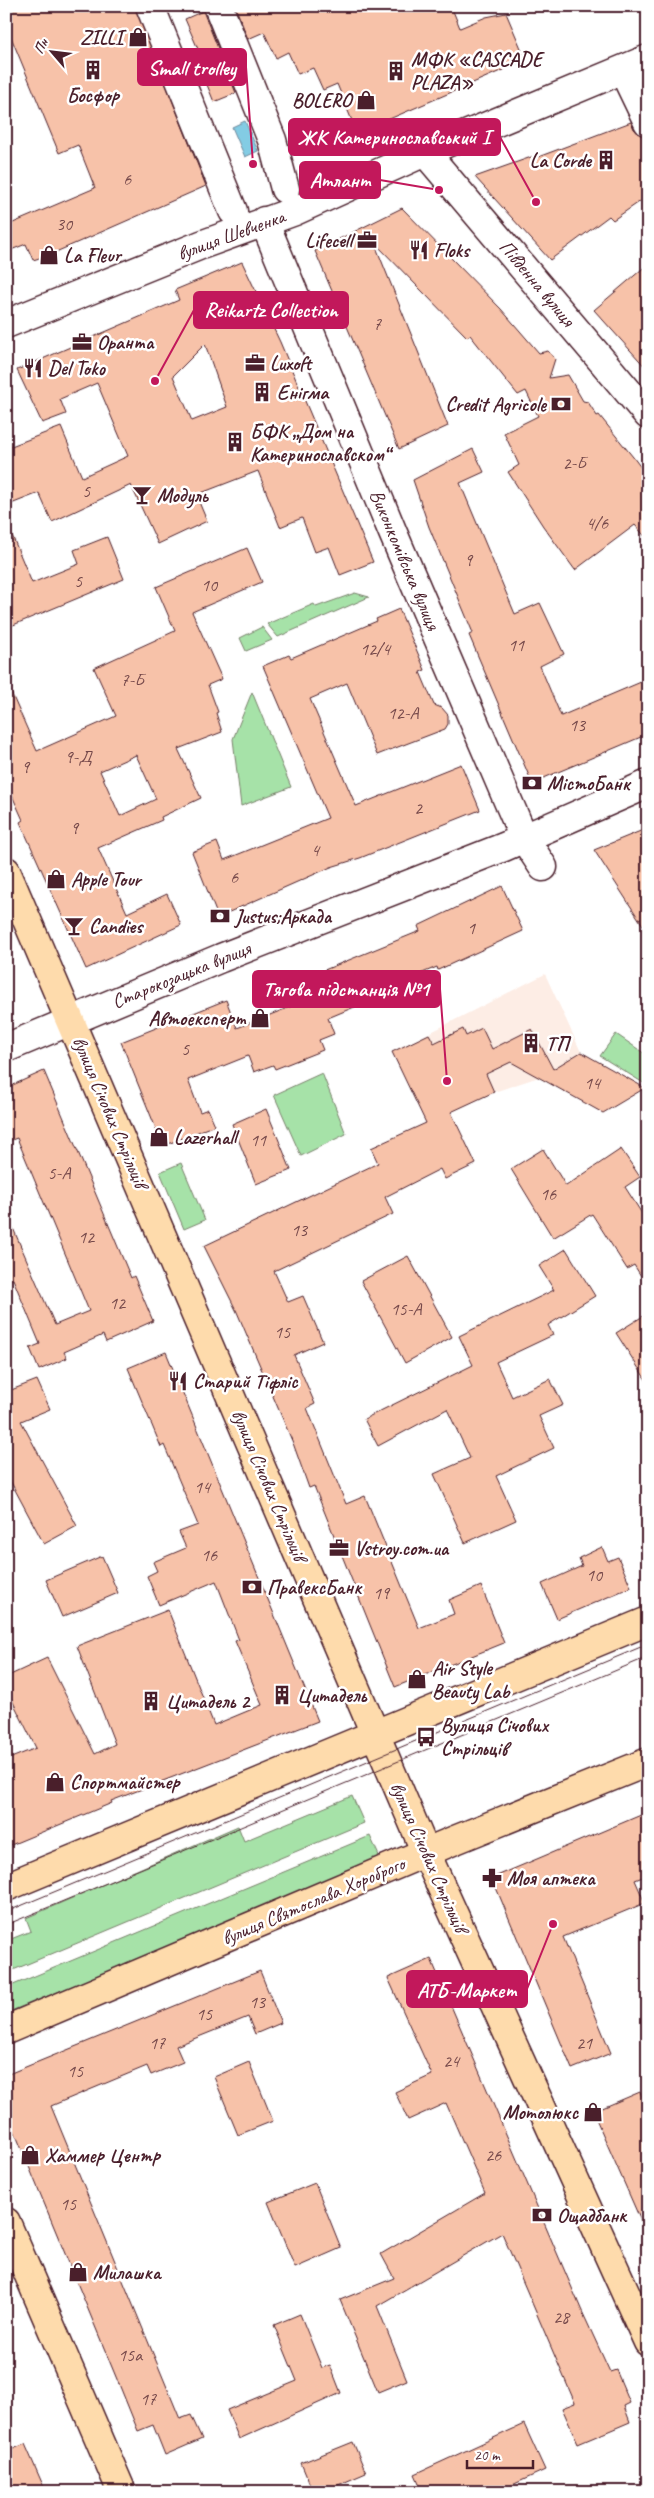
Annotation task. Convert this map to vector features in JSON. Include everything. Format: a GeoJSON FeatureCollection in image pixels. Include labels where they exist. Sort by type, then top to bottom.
{"type":"FeatureCollection","features":[{"type":"Feature","properties":{"kind":"main road","name":"вулиця Січових Стрільців"},"geometry":{"type":"LineString","coordinates":[[6,871],[426,1852],[648,2342]]}},
{"type":"Feature","properties":{"kind":"main road"},"geometry":{"type":"LineString","coordinates":[[6,1887],[648,1620]]}},
{"type":"Feature","properties":{"kind":"main road","name":"вулиця Святослава Хороброго"},"geometry":{"type":"LineString","coordinates":[[6,2030],[426,1852],[648,1762]]}},
{"type":"Feature","properties":{"kind":"main road"},"geometry":{"type":"LineString","coordinates":[[6,2222],[122,2492]]}},
{"type":"Feature","properties":{"kind":"street"},"geometry":{"type":"LineString","coordinates":[[150,6],[233,211]]}},
{"type":"Feature","properties":{"kind":"street"},"geometry":{"type":"LineString","coordinates":[[218,6],[272,140],[285,190]]}},
{"type":"Feature","properties":{"kind":"street","name":"вулиця Шевченка"},"geometry":{"type":"LineString","coordinates":[[6,324],[264,221],[295,211],[425,152],[648,59]]}},
{"type":"Feature","properties":{"kind":"street"},"geometry":{"type":"LineString","coordinates":[[623,70],[648,122]]}},
{"type":"Feature","properties":{"kind":"street","name":"Південна вулиця"},"geometry":{"type":"LineString","coordinates":[[425,152],[648,415]]}},
{"type":"Feature","properties":{"kind":"street","name":"Виконкомівська вулиця"},"geometry":{"type":"LineString","coordinates":[[264,221],[390,524],[524,838],[543,867]]}},
{"type":"Feature","properties":{"kind":"street","name":"Старокозацька вулиця"},"geometry":{"type":"LineString","coordinates":[[6,1048],[221,958],[353,908],[524,838],[648,784]]}},
{"type":"Feature","properties":{"kind":"shaded area"},"geometry":{"type":"Polygon","coordinates":[[[545,974],[581,1052],[539,1077],[494,1092],[427,1124],[392,1052],[545,974]]]}},
{"type":"Feature","properties":{"kind":"green space"},"geometry":{"type":"Polygon","coordinates":[[[355,593],[369,597],[278,637],[267,624],[314,604],[316,607],[355,593]]]}},
{"type":"Feature","properties":{"kind":"green space"},"geometry":{"type":"Polygon","coordinates":[[[262,627],[272,640],[246,651],[240,638],[262,627]]]}},
{"type":"Feature","properties":{"kind":"green space"},"geometry":{"type":"Polygon","coordinates":[[[252,692],[291,787],[241,806],[233,739],[252,692]]]}},
{"type":"Feature","properties":{"kind":"green space"},"geometry":{"type":"Polygon","coordinates":[[[616,1034],[648,1056],[648,1080],[645,1084],[600,1056],[616,1034]]]}},
{"type":"Feature","properties":{"kind":"green space"},"geometry":{"type":"Polygon","coordinates":[[[322,1073],[346,1134],[301,1156],[274,1095],[322,1073]]]}},
{"type":"Feature","properties":{"kind":"green space"},"geometry":{"type":"Polygon","coordinates":[[[181,1163],[205,1220],[184,1229],[160,1172],[181,1163]]]}},
{"type":"Feature","properties":{"kind":"green space"},"geometry":{"type":"Polygon","coordinates":[[[352,1796],[364,1823],[6,1973],[6,1941],[31,1931],[26,1918],[238,1826],[244,1841],[352,1796]]]}},
{"type":"Feature","properties":{"kind":"green space"},"geometry":{"type":"Polygon","coordinates":[[[370,1836],[381,1860],[6,2013],[6,1988],[370,1836]]]}},
{"type":"Feature","properties":{"kind":"water"},"geometry":{"type":"Polygon","coordinates":[[[245,121],[258,151],[245,157],[232,127],[245,121]]]}},
{"type":"Feature","properties":{"kind":"building","name":"Босфор"},"geometry":{"type":"Polygon","coordinates":[[[6,6],[135,6],[206,186],[49,255],[33,260],[26,244],[6,252],[6,226],[95,188],[78,145],[59,153],[6,25],[6,6]]]}},
{"type":"Feature","properties":{"kind":"building","name":"МФК «CASCADE PLAZA»"},"geometry":{"type":"Polygon","coordinates":[[[235,6],[451,6],[460,28],[486,17],[506,13],[526,60],[357,133],[337,84],[323,90],[313,68],[298,74],[288,52],[276,58],[264,32],[248,39],[235,6]]]}},
{"type":"Feature","properties":{"kind":"building"},"geometry":{"type":"Polygon","coordinates":[[[203,11],[236,93],[214,102],[199,65],[204,63],[185,19],[203,11]]]}},
{"type":"Feature","properties":{"kind":"building"},"geometry":{"type":"Polygon","coordinates":[[[631,122],[634,129],[648,143],[648,196],[613,220],[609,216],[550,260],[475,177],[537,155],[538,157],[631,122]]]}},
{"type":"Feature","properties":{"kind":"building"},"geometry":{"type":"Polygon","coordinates":[[[402,208],[501,309],[539,353],[548,351],[555,359],[549,378],[568,375],[583,401],[588,402],[597,416],[599,415],[648,477],[648,540],[635,525],[575,570],[543,526],[508,472],[519,465],[504,433],[538,416],[526,391],[518,395],[470,335],[467,337],[374,242],[448,426],[399,449],[315,251],[402,208]]]}},
{"type":"Feature","properties":{"kind":"building"},"geometry":{"type":"Polygon","coordinates":[[[242,262],[280,342],[373,562],[340,575],[329,547],[315,552],[302,518],[280,527],[258,471],[196,495],[207,521],[158,544],[131,485],[52,522],[39,493],[6,506],[6,448],[61,427],[82,477],[128,456],[97,383],[60,399],[66,414],[42,423],[17,370],[179,300],[175,290],[242,262]],[[205,344],[173,376],[192,421],[227,407],[205,344]]]}},
{"type":"Feature","properties":{"kind":"building"},"geometry":{"type":"Polygon","coordinates":[[[648,264],[648,370],[594,310],[648,264]]]}},
{"type":"Feature","properties":{"kind":"building"},"geometry":{"type":"Polygon","coordinates":[[[473,449],[484,472],[460,483],[515,614],[540,603],[564,654],[540,666],[561,716],[648,679],[648,734],[532,783],[469,635],[473,633],[429,527],[413,480],[473,449]]]}},
{"type":"Feature","properties":{"kind":"building"},"geometry":{"type":"Polygon","coordinates":[[[6,521],[32,583],[79,564],[74,550],[107,537],[124,579],[6,628],[6,521]]]}},
{"type":"Feature","properties":{"kind":"building"},"geometry":{"type":"Polygon","coordinates":[[[247,548],[262,582],[192,612],[222,679],[208,685],[218,712],[216,713],[222,732],[178,749],[201,798],[161,817],[162,820],[98,848],[127,913],[167,894],[181,925],[86,969],[20,822],[23,820],[6,782],[6,681],[37,751],[116,716],[94,668],[175,631],[156,587],[247,548]],[[136,755],[100,771],[120,816],[156,799],[136,755]]]}},
{"type":"Feature","properties":{"kind":"building"},"geometry":{"type":"Polygon","coordinates":[[[399,609],[425,670],[420,672],[434,705],[442,708],[448,715],[448,724],[445,729],[377,755],[347,683],[310,699],[356,806],[461,764],[480,810],[360,858],[331,867],[218,917],[192,852],[217,842],[224,860],[328,818],[263,666],[289,655],[291,658],[377,621],[376,619],[399,609]]]}},
{"type":"Feature","properties":{"kind":"building"},"geometry":{"type":"Polygon","coordinates":[[[648,828],[648,933],[594,850],[648,828]]]}},
{"type":"Feature","properties":{"kind":"building"},"geometry":{"type":"Polygon","coordinates":[[[502,886],[523,931],[438,970],[437,967],[398,983],[400,988],[328,1018],[334,1034],[319,1040],[323,1050],[275,1069],[273,1065],[254,1072],[248,1056],[188,1080],[200,1112],[208,1109],[215,1125],[163,1146],[121,1042],[226,1000],[237,1028],[285,1009],[325,992],[317,973],[420,931],[418,926],[502,886]]]}},
{"type":"Feature","properties":{"kind":"building"},"geometry":{"type":"Polygon","coordinates":[[[482,1028],[492,1049],[532,1029],[553,1069],[581,1052],[645,1088],[603,1113],[511,1062],[486,1074],[494,1092],[451,1112],[476,1164],[445,1179],[440,1169],[385,1197],[393,1214],[274,1271],[288,1302],[303,1296],[323,1342],[294,1355],[315,1404],[307,1408],[346,1504],[365,1496],[419,1628],[454,1614],[449,1600],[481,1586],[504,1643],[395,1687],[314,1486],[309,1488],[293,1443],[237,1312],[204,1246],[378,1163],[371,1148],[426,1123],[392,1052],[429,1034],[434,1043],[463,1029],[466,1036],[482,1028]]]}},
{"type":"Feature","properties":{"kind":"building"},"geometry":{"type":"Polygon","coordinates":[[[44,1071],[131,1278],[134,1276],[153,1321],[106,1342],[103,1335],[64,1352],[67,1358],[39,1370],[30,1348],[40,1344],[13,1279],[6,1282],[6,1212],[55,1325],[89,1311],[17,1138],[6,1142],[6,1088],[44,1071]]]}},
{"type":"Feature","properties":{"kind":"building"},"geometry":{"type":"Polygon","coordinates":[[[266,1109],[291,1170],[256,1184],[232,1124],[266,1109]]]}},
{"type":"Feature","properties":{"kind":"building"},"geometry":{"type":"Polygon","coordinates":[[[543,1149],[566,1186],[621,1149],[640,1177],[625,1187],[648,1223],[648,1287],[634,1265],[627,1269],[592,1214],[553,1238],[511,1169],[543,1149]]]}},
{"type":"Feature","properties":{"kind":"building"},"geometry":{"type":"Polygon","coordinates":[[[566,1249],[595,1296],[548,1325],[553,1335],[496,1362],[512,1397],[550,1379],[563,1405],[539,1416],[554,1448],[496,1476],[516,1520],[465,1543],[434,1474],[470,1458],[447,1409],[378,1446],[364,1419],[473,1365],[459,1336],[554,1290],[539,1266],[566,1249]]]}},
{"type":"Feature","properties":{"kind":"building"},"geometry":{"type":"Polygon","coordinates":[[[408,1256],[452,1337],[405,1363],[361,1281],[408,1256]]]}},
{"type":"Feature","properties":{"kind":"building"},"geometry":{"type":"Polygon","coordinates":[[[648,1313],[648,1383],[616,1333],[648,1313]]]}},
{"type":"Feature","properties":{"kind":"building"},"geometry":{"type":"Polygon","coordinates":[[[166,1352],[318,1721],[111,1801],[112,1803],[6,1847],[6,1760],[36,1748],[6,1688],[6,1677],[47,1658],[95,1754],[115,1744],[77,1646],[168,1610],[214,1725],[262,1705],[235,1641],[239,1640],[216,1581],[159,1605],[147,1576],[157,1571],[153,1562],[186,1548],[179,1532],[198,1525],[164,1445],[161,1447],[128,1368],[166,1352]]]}},
{"type":"Feature","properties":{"kind":"building"},"geometry":{"type":"Polygon","coordinates":[[[37,1380],[50,1409],[21,1421],[77,1526],[44,1544],[6,1473],[6,1392],[37,1380]]]}},
{"type":"Feature","properties":{"kind":"building"},"geometry":{"type":"Polygon","coordinates":[[[602,1547],[608,1561],[618,1557],[631,1587],[557,1619],[542,1584],[582,1566],[579,1558],[602,1547]]]}},
{"type":"Feature","properties":{"kind":"building"},"geometry":{"type":"Polygon","coordinates":[[[102,1556],[118,1593],[62,1617],[46,1580],[102,1556]]]}},
{"type":"Feature","properties":{"kind":"building"},"geometry":{"type":"Polygon","coordinates":[[[648,1812],[648,1875],[635,1880],[645,1903],[563,1937],[611,2053],[572,2069],[492,1878],[648,1812]]]}},
{"type":"Feature","properties":{"kind":"building"},"geometry":{"type":"Polygon","coordinates":[[[431,1959],[581,2309],[610,2372],[616,2370],[630,2403],[624,2406],[630,2422],[578,2444],[562,2408],[575,2403],[502,2233],[377,2306],[407,2380],[378,2392],[340,2300],[394,2278],[381,2254],[485,2193],[446,2103],[408,2120],[395,2092],[432,2075],[388,1978],[431,1959]]]}},
{"type":"Feature","properties":{"kind":"building"},"geometry":{"type":"Polygon","coordinates":[[[260,1971],[281,2023],[255,2034],[248,2017],[176,2046],[183,2062],[151,2075],[147,2066],[51,2106],[180,2419],[191,2415],[202,2439],[165,2455],[153,2425],[138,2431],[6,2111],[6,2075],[260,1971]]]}},
{"type":"Feature","properties":{"kind":"building"},"geometry":{"type":"Polygon","coordinates":[[[249,2062],[273,2121],[238,2135],[214,2077],[249,2062]]]}},
{"type":"Feature","properties":{"kind":"building"},"geometry":{"type":"Polygon","coordinates":[[[640,2092],[648,2111],[648,2237],[593,2112],[640,2092]]]}},
{"type":"Feature","properties":{"kind":"building"},"geometry":{"type":"Polygon","coordinates":[[[315,2183],[341,2248],[295,2268],[268,2202],[315,2183]]]}},
{"type":"Feature","properties":{"kind":"building"},"geometry":{"type":"Polygon","coordinates":[[[300,2314],[322,2368],[330,2365],[341,2393],[239,2439],[227,2410],[297,2381],[274,2325],[300,2314]]]}},
{"type":"Feature","properties":{"kind":"building"},"geometry":{"type":"Polygon","coordinates":[[[524,2424],[545,2470],[497,2492],[423,2492],[415,2474],[524,2424]]]}},
{"type":"Feature","properties":{"kind":"building"},"geometry":{"type":"Polygon","coordinates":[[[353,2442],[366,2473],[322,2492],[313,2492],[301,2463],[353,2442]]]}},
{"type":"Feature","properties":{"kind":"building"},"geometry":{"type":"Polygon","coordinates":[[[25,2444],[46,2492],[6,2492],[6,2452],[25,2444]]]}},
{"type":"Feature","properties":{"kind":"tram line"},"geometry":{"type":"LineString","coordinates":[[6,1912],[648,1644]]}},
{"type":"Feature","properties":{"kind":"tram line"},"geometry":{"type":"LineString","coordinates":[[6,1925],[648,1657]]}},
{"type":"Feature","properties":{"kind":"place","name":"ZILLI"},"geometry":{"type":"Point","coordinates":[138,37]}},
{"type":"Feature","properties":{"kind":"place","name":"Босфор"},"geometry":{"type":"Point","coordinates":[93,70]}},
{"type":"Feature","properties":{"kind":"place","name":"МФК «CASCADE PLAZA»"},"geometry":{"type":"Point","coordinates":[396,71]}},
{"type":"Feature","properties":{"kind":"place","name":"BOLERO"},"geometry":{"type":"Point","coordinates":[366,100]}},
{"type":"Feature","properties":{"kind":"place","name":"La Corde"},"geometry":{"type":"Point","coordinates":[606,160]}},
{"type":"Feature","properties":{"kind":"place","name":"Small trolley"},"geometry":{"type":"Point","coordinates":[253,164]}},
{"type":"Feature","properties":{"kind":"place","name":"Атлант"},"geometry":{"type":"Point","coordinates":[439,190]}},
{"type":"Feature","properties":{"kind":"place","name":"ЖК Катеринославський I"},"geometry":{"type":"Point","coordinates":[536,202]}},
{"type":"Feature","properties":{"kind":"place","name":"Lifecell"},"geometry":{"type":"Point","coordinates":[367,240]}},
{"type":"Feature","properties":{"kind":"place","name":"Floks"},"geometry":{"type":"Point","coordinates":[419,250]}},
{"type":"Feature","properties":{"kind":"place","name":"La Fleur"},"geometry":{"type":"Point","coordinates":[49,255]}},
{"type":"Feature","properties":{"kind":"place","name":"Оранта"},"geometry":{"type":"Point","coordinates":[82,342]}},
{"type":"Feature","properties":{"kind":"place","name":"Luxoft"},"geometry":{"type":"Point","coordinates":[255,363]}},
{"type":"Feature","properties":{"kind":"place","name":"Del Toko"},"geometry":{"type":"Point","coordinates":[33,368]}},
{"type":"Feature","properties":{"kind":"place","name":"Reikartz Collection"},"geometry":{"type":"Point","coordinates":[155,381]}},
{"type":"Feature","properties":{"kind":"place","name":"Енігма"},"geometry":{"type":"Point","coordinates":[262,392]}},
{"type":"Feature","properties":{"kind":"place","name":"Credit Agricole"},"geometry":{"type":"Point","coordinates":[561,404]}},
{"type":"Feature","properties":{"kind":"place","name":"БФК „Дом на Катеринославском“"},"geometry":{"type":"Point","coordinates":[235,442]}},
{"type":"Feature","properties":{"kind":"place","name":"Модуль"},"geometry":{"type":"Point","coordinates":[142,495]}},
{"type":"Feature","properties":{"kind":"place","name":"МістоБанк"},"geometry":{"type":"Point","coordinates":[532,783]}},
{"type":"Feature","properties":{"kind":"place","name":"Apple Tour"},"geometry":{"type":"Point","coordinates":[56,879]}},
{"type":"Feature","properties":{"kind":"place","name":"Justus;Аркада"},"geometry":{"type":"Point","coordinates":[220,916]}},
{"type":"Feature","properties":{"kind":"place","name":"Candies"},"geometry":{"type":"Point","coordinates":[74,926]}},
{"type":"Feature","properties":{"kind":"place","name":"Автоексперт"},"geometry":{"type":"Point","coordinates":[260,1018]}},
{"type":"Feature","properties":{"kind":"place","name":"ТП"},"geometry":{"type":"Point","coordinates":[531,1043]}},
{"type":"Feature","properties":{"kind":"place","name":"Тягова підстанція №1"},"geometry":{"type":"Point","coordinates":[447,1081]}},
{"type":"Feature","properties":{"kind":"place","name":"Lazerhall"},"geometry":{"type":"Point","coordinates":[159,1137]}},
{"type":"Feature","properties":{"kind":"place","name":"Старий Тіфліс"},"geometry":{"type":"Point","coordinates":[178,1381]}},
{"type":"Feature","properties":{"kind":"place","name":"Vstroy.com.ua"},"geometry":{"type":"Point","coordinates":[339,1548]}},
{"type":"Feature","properties":{"kind":"place","name":"ПравексБанк"},"geometry":{"type":"Point","coordinates":[252,1587]}},
{"type":"Feature","properties":{"kind":"place","name":"Air Style Beauty Lab"},"geometry":{"type":"Point","coordinates":[417,1679]}},
{"type":"Feature","properties":{"kind":"place","name":"Цитадель"},"geometry":{"type":"Point","coordinates":[282,1695]}},
{"type":"Feature","properties":{"kind":"place","name":"Цитадель 2"},"geometry":{"type":"Point","coordinates":[151,1701]}},
{"type":"Feature","properties":{"kind":"place","name":"Вулиця Січових Стрільців"},"geometry":{"type":"Point","coordinates":[426,1737]}},
{"type":"Feature","properties":{"kind":"place","name":"Спортмайстер"},"geometry":{"type":"Point","coordinates":[55,1782]}},
{"type":"Feature","properties":{"kind":"place","name":"Моя аптека"},"geometry":{"type":"Point","coordinates":[492,1878]}},
{"type":"Feature","properties":{"kind":"place","name":"АТБ-Маркет"},"geometry":{"type":"Point","coordinates":[553,1924]}},
{"type":"Feature","properties":{"kind":"place","name":"Мотолюкс"},"geometry":{"type":"Point","coordinates":[593,2112]}},
{"type":"Feature","properties":{"kind":"place","name":"Хаммер Центр"},"geometry":{"type":"Point","coordinates":[30,2155]}},
{"type":"Feature","properties":{"kind":"place","name":"Ощадбанк"},"geometry":{"type":"Point","coordinates":[542,2215]}},
{"type":"Feature","properties":{"kind":"place","name":"Милашка"},"geometry":{"type":"Point","coordinates":[78,2272]}}]}
